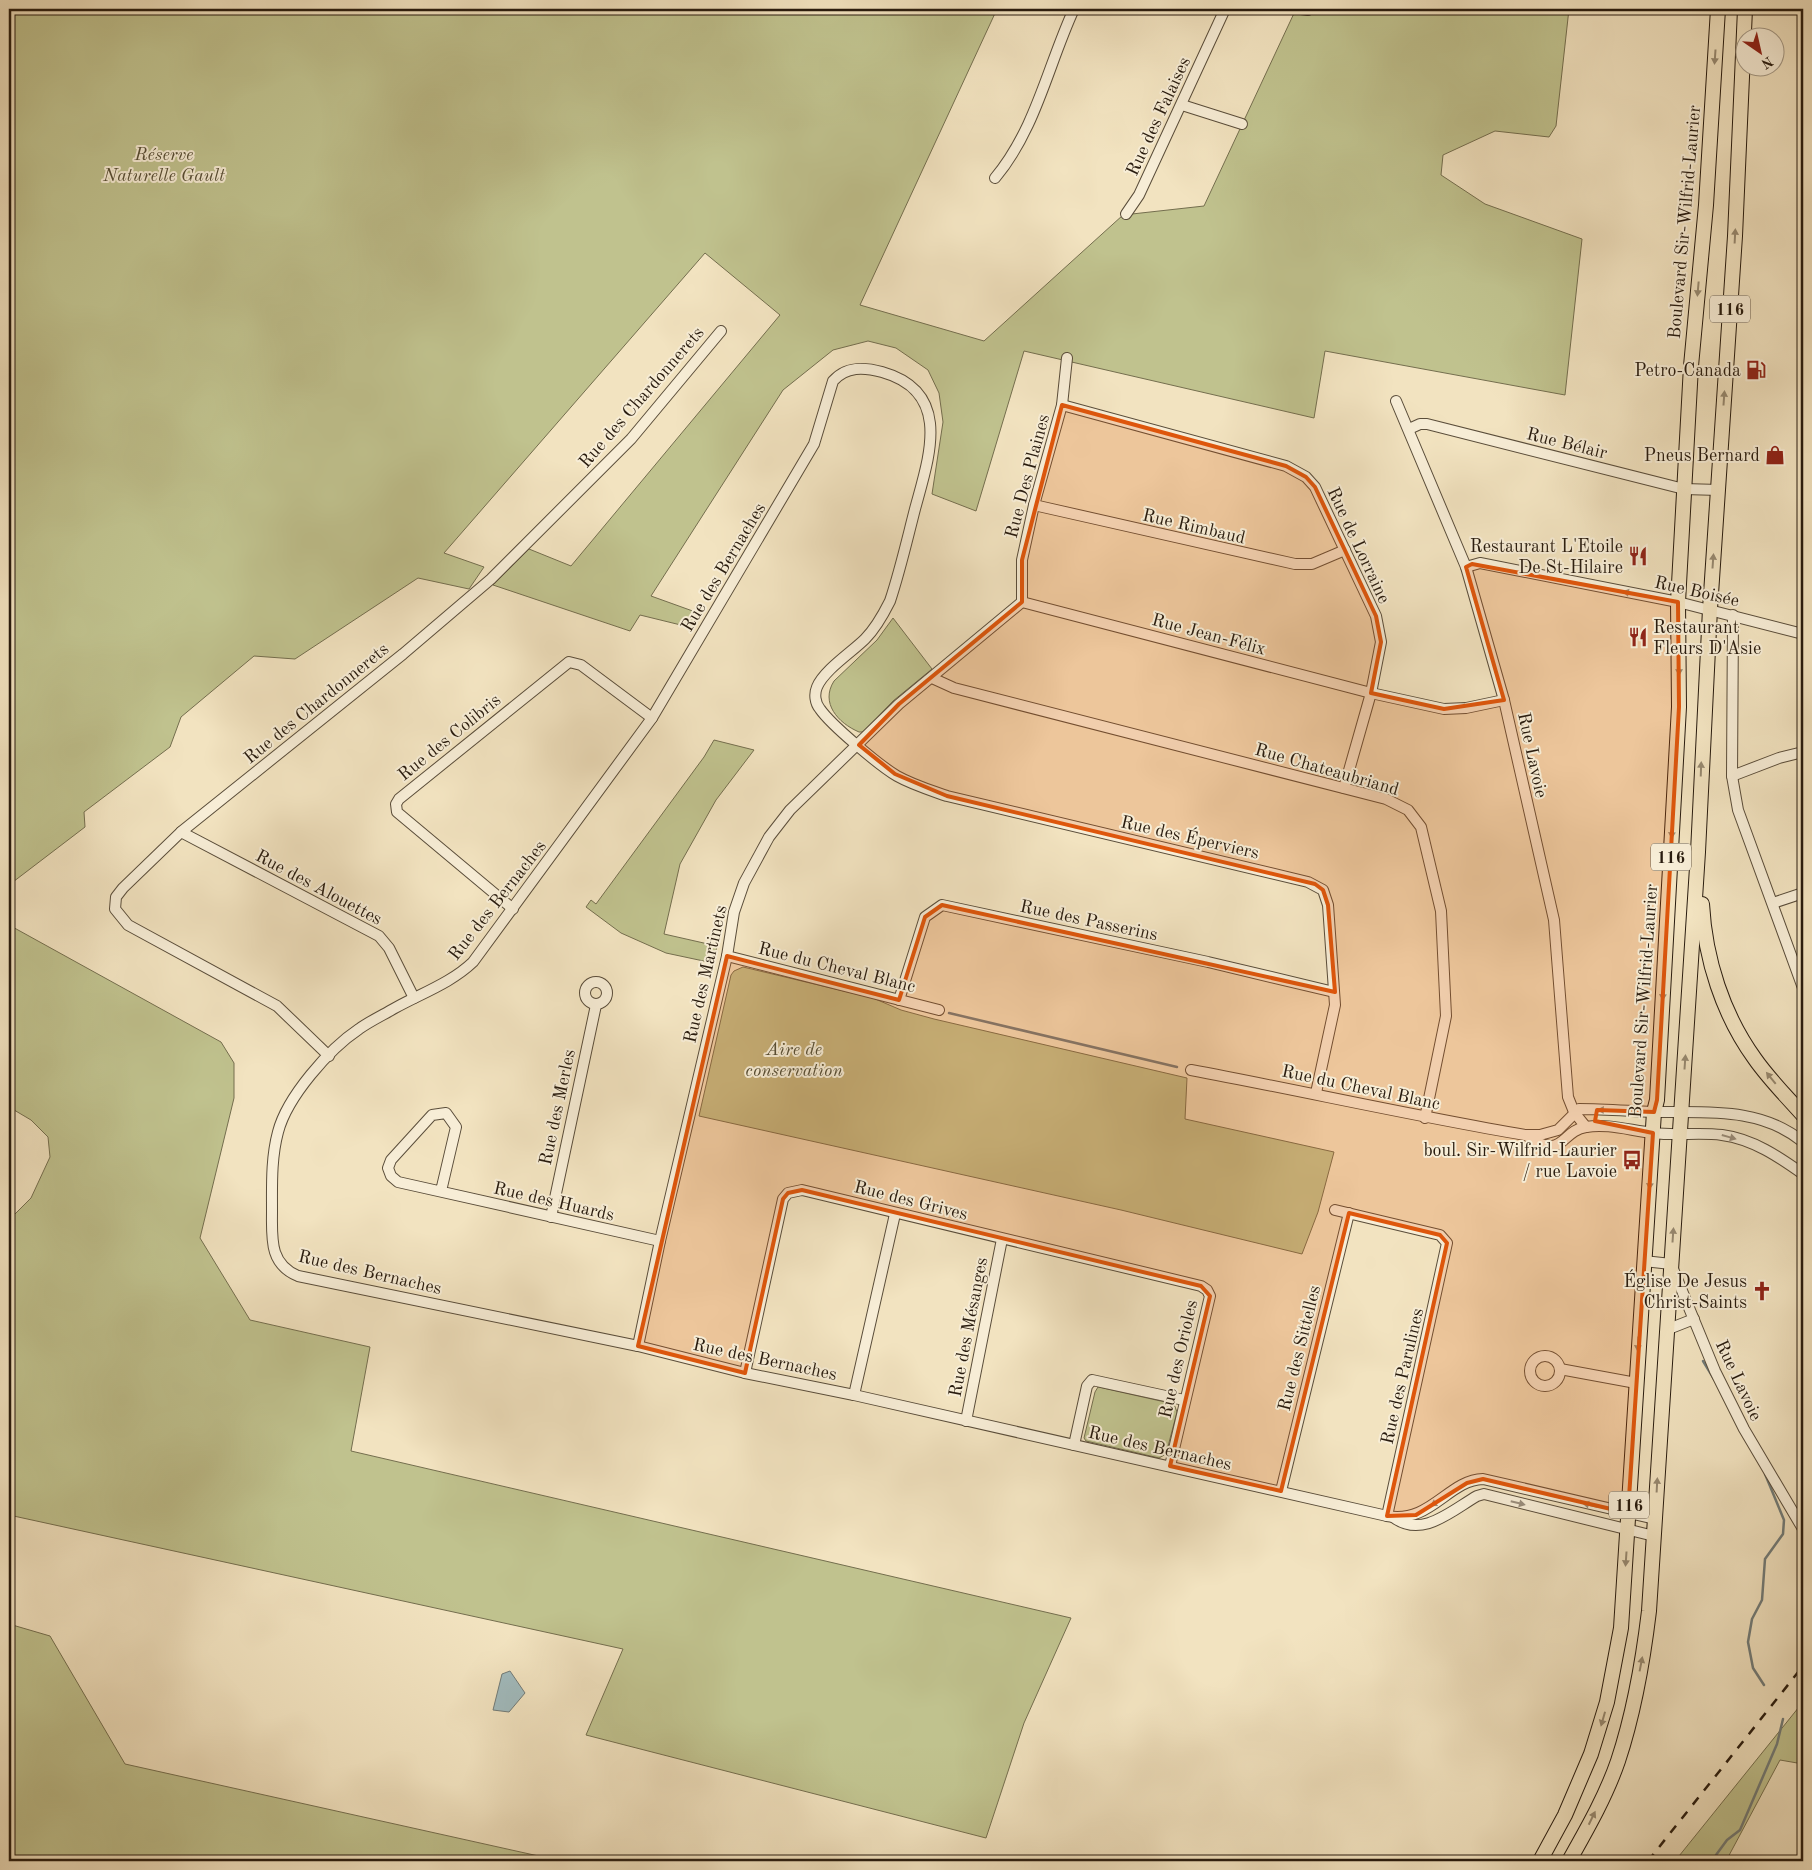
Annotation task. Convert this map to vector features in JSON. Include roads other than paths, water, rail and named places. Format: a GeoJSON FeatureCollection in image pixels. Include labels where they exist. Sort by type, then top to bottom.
{"type":"FeatureCollection","features":[{"type":"Feature","properties":{"kind":"main road","name":"Boulevard Sir-Wilfrid-Laurier"},"geometry":{"type":"LineString","coordinates":[[1540,1861],[1565,1815],[1582,1777],[1607,1702],[1621,1628],[1644,1261],[1657,1090],[1679,707],[1678,602],[1691,366],[1706,205],[1718,9]]}},
{"type":"Feature","properties":{"kind":"main road","name":"116"},"geometry":{"type":"LineString","coordinates":[[1570,1861],[1604,1795],[1618,1762],[1645,1647],[1681,1135],[1710,609],[1735,236],[1745,9]]}},
{"type":"Feature","properties":{"kind":"main road"},"geometry":{"type":"LineString","coordinates":[[1698,852],[1705,936],[1712,967],[1724,1003],[1739,1034],[1755,1059],[1803,1115]]}},
{"type":"Feature","properties":{"kind":"street"},"geometry":{"type":"LineString","coordinates":[[995,178],[1009,162],[1023,138],[1074,9]]}},
{"type":"Feature","properties":{"kind":"street","name":"Rue des Falaises"},"geometry":{"type":"LineString","coordinates":[[1126,214],[1139,195],[1225,9]]}},
{"type":"Feature","properties":{"kind":"street"},"geometry":{"type":"LineString","coordinates":[[1182,105],[1242,124]]}},
{"type":"Feature","properties":{"kind":"street","name":"Rue des Chardonnerets"},"geometry":{"type":"LineString","coordinates":[[329,1056],[277,1006],[128,925],[115,909],[116,897],[136,873],[182,832],[402,654],[490,579],[630,439],[720,331]]}},
{"type":"Feature","properties":{"kind":"street","name":"Rue Des Plaines"},"geometry":{"type":"LineString","coordinates":[[1022,602],[1022,560],[1034,505],[1062,406],[1067,358]]}},
{"type":"Feature","properties":{"kind":"street","name":"Rue des Bernaches"},"geometry":{"type":"LineString","coordinates":[[859,745],[833,724],[818,708],[815,697],[816,688],[822,679],[874,629],[890,601],[899,574],[932,442],[928,412],[911,386],[901,379],[881,372],[858,368],[840,373],[833,381],[814,444],[652,718],[473,962],[464,972],[452,980],[414,998],[359,1029],[329,1056],[291,1102],[282,1122],[274,1148],[272,1243],[276,1260],[282,1267],[298,1276],[638,1346],[745,1373],[854,1395],[1390,1516],[1416,1515],[1476,1479],[1655,1519]]}},
{"type":"Feature","properties":{"kind":"street","name":"Rue Lavoie"},"geometry":{"type":"LineString","coordinates":[[1396,401],[1466,568],[1504,700],[1554,920],[1567,1086],[1574,1112],[1586,1127]]}},
{"type":"Feature","properties":{"kind":"street","name":"Rue de Lorraine"},"geometry":{"type":"LineString","coordinates":[[1062,406],[1286,466],[1298,472],[1315,487],[1376,616],[1380,630],[1380,658],[1344,788]]}},
{"type":"Feature","properties":{"kind":"street","name":"Rue Bélair"},"geometry":{"type":"LineString","coordinates":[[1409,429],[1420,424],[1427,424],[1684,489],[1719,490]]}},
{"type":"Feature","properties":{"kind":"street","name":"Rue Rimbaud"},"geometry":{"type":"LineString","coordinates":[[1034,505],[1295,564],[1312,564],[1345,550]]}},
{"type":"Feature","properties":{"kind":"street","name":"Rue Boisée"},"geometry":{"type":"LineString","coordinates":[[1466,568],[1480,563],[1710,609],[1803,634]]}},
{"type":"Feature","properties":{"kind":"street"},"geometry":{"type":"LineString","coordinates":[[932,678],[1022,602]]}},
{"type":"Feature","properties":{"kind":"street","name":"Rue Jean-Félix"},"geometry":{"type":"LineString","coordinates":[[1022,602],[1371,693],[1444,709],[1466,708],[1504,700]]}},
{"type":"Feature","properties":{"kind":"street"},"geometry":{"type":"LineString","coordinates":[[1733,615],[1732,776],[1738,810],[1803,988]]}},
{"type":"Feature","properties":{"kind":"street","name":"Rue des Colibris"},"geometry":{"type":"LineString","coordinates":[[513,909],[397,812],[396,804],[569,662],[581,665],[652,718]]}},
{"type":"Feature","properties":{"kind":"street","name":"Rue des Martinets"},"geometry":{"type":"LineString","coordinates":[[638,1346],[660,1241],[727,956],[734,912],[744,883],[769,837],[790,810],[859,745],[899,704],[932,678]]}},
{"type":"Feature","properties":{"kind":"street","name":"Rue Chateaubriand"},"geometry":{"type":"LineString","coordinates":[[932,678],[954,688],[1344,788],[1398,804],[1416,817],[1425,836],[1441,911],[1446,1016],[1425,1118]]}},
{"type":"Feature","properties":{"kind":"street","name":"Rue des Éperviers"},"geometry":{"type":"LineString","coordinates":[[859,745],[895,774],[912,784],[947,796],[1314,884],[1322,890],[1328,905],[1335,1005],[1316,1093]]}},
{"type":"Feature","properties":{"kind":"street"},"geometry":{"type":"LineString","coordinates":[[1732,776],[1780,758],[1803,752]]}},
{"type":"Feature","properties":{"kind":"street","name":"Rue des Alouettes"},"geometry":{"type":"LineString","coordinates":[[182,832],[379,936],[389,948],[414,998]]}},
{"type":"Feature","properties":{"kind":"street"},"geometry":{"type":"LineString","coordinates":[[1773,903],[1803,893]]}},
{"type":"Feature","properties":{"kind":"street","name":"Rue des Passerins"},"geometry":{"type":"LineString","coordinates":[[899,1000],[925,917],[942,905],[1208,962],[1334,992]]}},
{"type":"Feature","properties":{"kind":"street","name":"Rue du Cheval Blanc"},"geometry":{"type":"LineString","coordinates":[[727,956],[939,1010]]}},
{"type":"Feature","properties":{"kind":"street","name":"Rue des Merles"},"geometry":{"type":"LineString","coordinates":[[551,1217],[596,1005]]}},
{"type":"Feature","properties":{"kind":"street","name":"Rue du Cheval Blanc"},"geometry":{"type":"LineString","coordinates":[[1191,1070],[1316,1093],[1425,1118],[1526,1134],[1540,1135],[1558,1130],[1574,1112]]}},
{"type":"Feature","properties":{"kind":"street"},"geometry":{"type":"LineString","coordinates":[[1574,1112],[1586,1109],[1654,1112],[1718,1111],[1755,1118],[1794,1134],[1803,1142]]}},
{"type":"Feature","properties":{"kind":"street","name":"Rue des Huards"},"geometry":{"type":"LineString","coordinates":[[441,1191],[456,1127],[446,1113],[432,1115],[391,1160],[388,1168],[391,1176],[398,1182],[660,1241]]}},
{"type":"Feature","properties":{"kind":"street"},"geometry":{"type":"LineString","coordinates":[[1586,1127],[1630,1128],[1653,1134],[1723,1135],[1769,1150],[1803,1174]]}},
{"type":"Feature","properties":{"kind":"street","name":"Rue du Cheval Blanc"},"geometry":{"type":"LineString","coordinates":[[1526,1134],[1542,1144],[1556,1145],[1586,1127]]}},
{"type":"Feature","properties":{"kind":"street","name":"Rue des Grives"},"geometry":{"type":"LineString","coordinates":[[745,1373],[783,1200],[788,1193],[802,1190],[895,1214],[1106,1262],[1201,1286],[1207,1290]]}},
{"type":"Feature","properties":{"kind":"street"},"geometry":{"type":"LineString","coordinates":[[1335,1210],[1349,1213]]}},
{"type":"Feature","properties":{"kind":"street","name":"Rue des Parulines"},"geometry":{"type":"LineString","coordinates":[[1349,1213],[1440,1235],[1447,1243],[1390,1516]]}},
{"type":"Feature","properties":{"kind":"street","name":"Rue des Sittelles"},"geometry":{"type":"LineString","coordinates":[[1281,1492],[1349,1213]]}},
{"type":"Feature","properties":{"kind":"street"},"geometry":{"type":"LineString","coordinates":[[854,1395],[895,1214]]}},
{"type":"Feature","properties":{"kind":"street","name":"Rue des Mésanges"},"geometry":{"type":"LineString","coordinates":[[966,1421],[1002,1239]]}},
{"type":"Feature","properties":{"kind":"street"},"geometry":{"type":"LineString","coordinates":[[1644,1261],[1671,1264]]}},
{"type":"Feature","properties":{"kind":"street","name":"Rue Lavoie"},"geometry":{"type":"LineString","coordinates":[[1671,1264],[1715,1371],[1744,1429],[1803,1529]]}},
{"type":"Feature","properties":{"kind":"street","name":"Rue des Orioles"},"geometry":{"type":"LineString","coordinates":[[1170,1466],[1210,1296],[1207,1290]]}},
{"type":"Feature","properties":{"kind":"street"},"geometry":{"type":"LineString","coordinates":[[1666,1330],[1694,1319]]}},
{"type":"Feature","properties":{"kind":"street"},"geometry":{"type":"LineString","coordinates":[[1560,1369],[1636,1383]]}},
{"type":"Feature","properties":{"kind":"street"},"geometry":{"type":"LineString","coordinates":[[1074,1445],[1087,1386],[1092,1380],[1184,1400]]}},
{"type":"Feature","properties":{"kind":"street"},"geometry":{"type":"LineString","coordinates":[[1498,1498],[1501,1484]]}},
{"type":"Feature","properties":{"kind":"street","name":"Rue des Bernaches"},"geometry":{"type":"LineString","coordinates":[[1390,1516],[1402,1523],[1422,1526],[1432,1523],[1476,1496],[1484,1494],[1654,1536]]}},
{"type":"Feature","properties":{"kind":"water"},"geometry":{"type":"Polygon","coordinates":[[[510,1671],[525,1693],[509,1712],[493,1710],[502,1674],[510,1671]]]}},
{"type":"Feature","properties":{"kind":"waterway"},"geometry":{"type":"LineString","coordinates":[[949,1013],[1177,1067]]}},
{"type":"Feature","properties":{"kind":"waterway"},"geometry":{"type":"LineString","coordinates":[[1703,1361],[1714,1379]]}},
{"type":"Feature","properties":{"kind":"waterway"},"geometry":{"type":"LineString","coordinates":[[1764,1685],[1753,1668],[1748,1642],[1752,1619],[1762,1600],[1765,1559],[1783,1534],[1784,1520],[1765,1474]]}},
{"type":"Feature","properties":{"kind":"waterway"},"geometry":{"type":"LineString","coordinates":[[1715,1861],[1716,1855],[1727,1840],[1740,1830],[1777,1744],[1783,1719]]}},
{"type":"Feature","properties":{"kind":"railway"},"geometry":{"type":"LineString","coordinates":[[1648,1861],[1803,1666]]}},
{"type":"Feature","properties":{"kind":"place","name":"Petro-Canada"},"geometry":{"type":"Point","coordinates":[1756,370]}},
{"type":"Feature","properties":{"kind":"place","name":"Pneus Bernard"},"geometry":{"type":"Point","coordinates":[1775,455]}},
{"type":"Feature","properties":{"kind":"place","name":"Restaurant L'Etoile De St-Hilaire"},"geometry":{"type":"Point","coordinates":[1638,556]}},
{"type":"Feature","properties":{"kind":"place","name":"Restaurant Fleurs D'Asie"},"geometry":{"type":"Point","coordinates":[1638,637]}},
{"type":"Feature","properties":{"kind":"place","name":"boul. Sir-Wilfrid-Laurier / rue Lavoie"},"geometry":{"type":"Point","coordinates":[1632,1160]}},
{"type":"Feature","properties":{"kind":"place","name":"Église De Jesus Christ-Saints"},"geometry":{"type":"Point","coordinates":[1762,1291]}},
{"type":"Feature","properties":{"kind":"park label","name":"Réserve Naturelle Gault"},"geometry":{"type":"Point","coordinates":[164,164]}},
{"type":"Feature","properties":{"kind":"park label","name":"Aire de conservation"},"geometry":{"type":"Point","coordinates":[794,1059]}}]}
